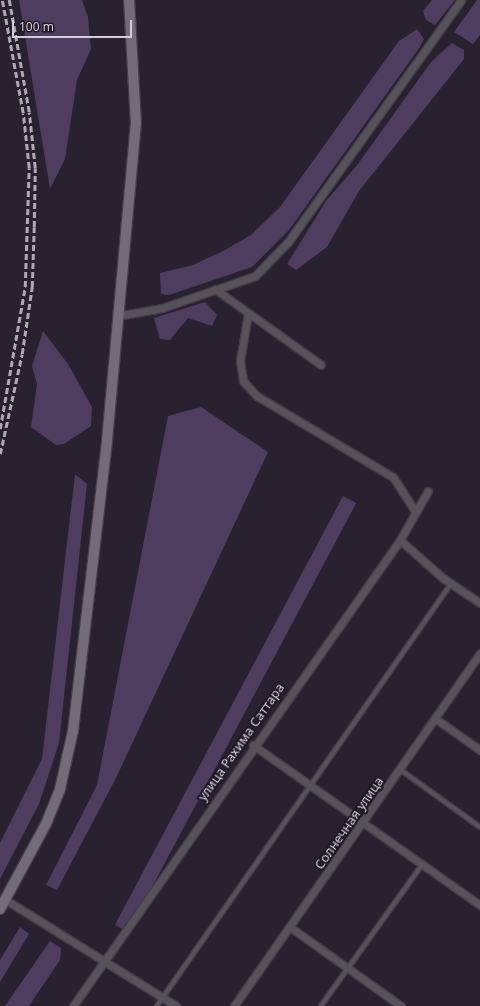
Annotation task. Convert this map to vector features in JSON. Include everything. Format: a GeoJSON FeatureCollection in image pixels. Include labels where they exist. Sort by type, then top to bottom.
{"type":"FeatureCollection","features":[{"type":"Feature","properties":{"kind":"main road"},"geometry":{"type":"LineString","coordinates":[[0,909],[46,824],[60,789],[73,731],[107,441],[117,316],[136,124],[129,0]]}},
{"type":"Feature","properties":{"kind":"street"},"geometry":{"type":"LineString","coordinates":[[117,316],[162,308],[255,276],[288,242],[461,0]]}},
{"type":"Feature","properties":{"kind":"street"},"geometry":{"type":"LineString","coordinates":[[215,289],[321,365]]}},
{"type":"Feature","properties":{"kind":"street"},"geometry":{"type":"LineString","coordinates":[[248,314],[240,361],[243,381],[256,396],[393,476],[414,511]]}},
{"type":"Feature","properties":{"kind":"street","name":"улица Рахима Саттара"},"geometry":{"type":"LineString","coordinates":[[72,1006],[253,745],[400,540],[414,511],[428,491]]}},
{"type":"Feature","properties":{"kind":"street"},"geometry":{"type":"LineString","coordinates":[[400,540],[452,584],[480,603]]}},
{"type":"Feature","properties":{"kind":"street","name":"Солнечная улица"},"geometry":{"type":"LineString","coordinates":[[234,1006],[363,825],[480,653]]}},
{"type":"Feature","properties":{"kind":"street"},"geometry":{"type":"LineString","coordinates":[[436,719],[480,750]]}},
{"type":"Feature","properties":{"kind":"street"},"geometry":{"type":"LineString","coordinates":[[253,745],[363,825],[480,905]]}},
{"type":"Feature","properties":{"kind":"street"},"geometry":{"type":"LineString","coordinates":[[6,900],[103,962],[176,1006]]}},
{"type":"Feature","properties":{"kind":"street"},"geometry":{"type":"LineString","coordinates":[[290,927],[401,1006]]}},
{"type":"Feature","properties":{"kind":"lane"},"geometry":{"type":"LineString","coordinates":[[157,1006],[452,584]]}},
{"type":"Feature","properties":{"kind":"lane"},"geometry":{"type":"LineString","coordinates":[[401,770],[480,827]]}},
{"type":"Feature","properties":{"kind":"lane"},"geometry":{"type":"LineString","coordinates":[[321,1006],[422,865]]}},
{"type":"Feature","properties":{"kind":"shaded area"},"geometry":{"type":"Polygon","coordinates":[[[19,0],[82,0],[88,17],[91,49],[77,80],[65,159],[50,189],[19,0]]]}},
{"type":"Feature","properties":{"kind":"shaded area"},"geometry":{"type":"Polygon","coordinates":[[[432,0],[455,0],[435,25],[426,20],[423,11],[432,0]]]}},
{"type":"Feature","properties":{"kind":"shaded area"},"geometry":{"type":"Polygon","coordinates":[[[477,0],[480,0],[480,35],[473,44],[454,32],[477,0]]]}},
{"type":"Feature","properties":{"kind":"shaded area"},"geometry":{"type":"Polygon","coordinates":[[[417,29],[424,39],[420,47],[289,230],[252,267],[169,295],[161,294],[160,273],[193,265],[225,250],[251,235],[280,207],[399,41],[417,29]]]}},
{"type":"Feature","properties":{"kind":"shaded area"},"geometry":{"type":"Polygon","coordinates":[[[452,43],[464,50],[464,59],[359,191],[327,247],[296,270],[287,264],[326,201],[358,164],[431,62],[452,43]]]}},
{"type":"Feature","properties":{"kind":"shaded area"},"geometry":{"type":"Polygon","coordinates":[[[205,302],[217,315],[212,326],[188,318],[170,340],[160,339],[154,318],[205,302]]]}},
{"type":"Feature","properties":{"kind":"shaded area"},"geometry":{"type":"Polygon","coordinates":[[[43,331],[68,364],[92,407],[91,426],[64,444],[56,445],[31,427],[37,384],[32,366],[43,331]]]}},
{"type":"Feature","properties":{"kind":"shaded area"},"geometry":{"type":"Polygon","coordinates":[[[201,407],[268,452],[116,778],[57,890],[46,885],[97,785],[168,416],[201,407]]]}},
{"type":"Feature","properties":{"kind":"shaded area"},"geometry":{"type":"Polygon","coordinates":[[[75,474],[87,484],[59,743],[39,804],[0,879],[0,843],[42,759],[75,474]]]}},
{"type":"Feature","properties":{"kind":"shaded area"},"geometry":{"type":"Polygon","coordinates":[[[343,496],[356,503],[128,932],[115,925],[343,496]]]}},
{"type":"Feature","properties":{"kind":"shaded area"},"geometry":{"type":"Polygon","coordinates":[[[20,927],[29,934],[0,982],[0,960],[20,927]]]}},
{"type":"Feature","properties":{"kind":"shaded area"},"geometry":{"type":"Polygon","coordinates":[[[50,941],[61,948],[60,960],[29,1006],[5,1006],[50,941]]]}},
{"type":"Feature","properties":{"kind":"railway"},"geometry":{"type":"LineString","coordinates":[[0,429],[25,287],[29,168],[23,113],[2,0]]}},
{"type":"Feature","properties":{"kind":"railway"},"geometry":{"type":"LineString","coordinates":[[0,454],[22,354],[32,287],[34,227],[35,168],[29,112],[9,0]]}}]}
